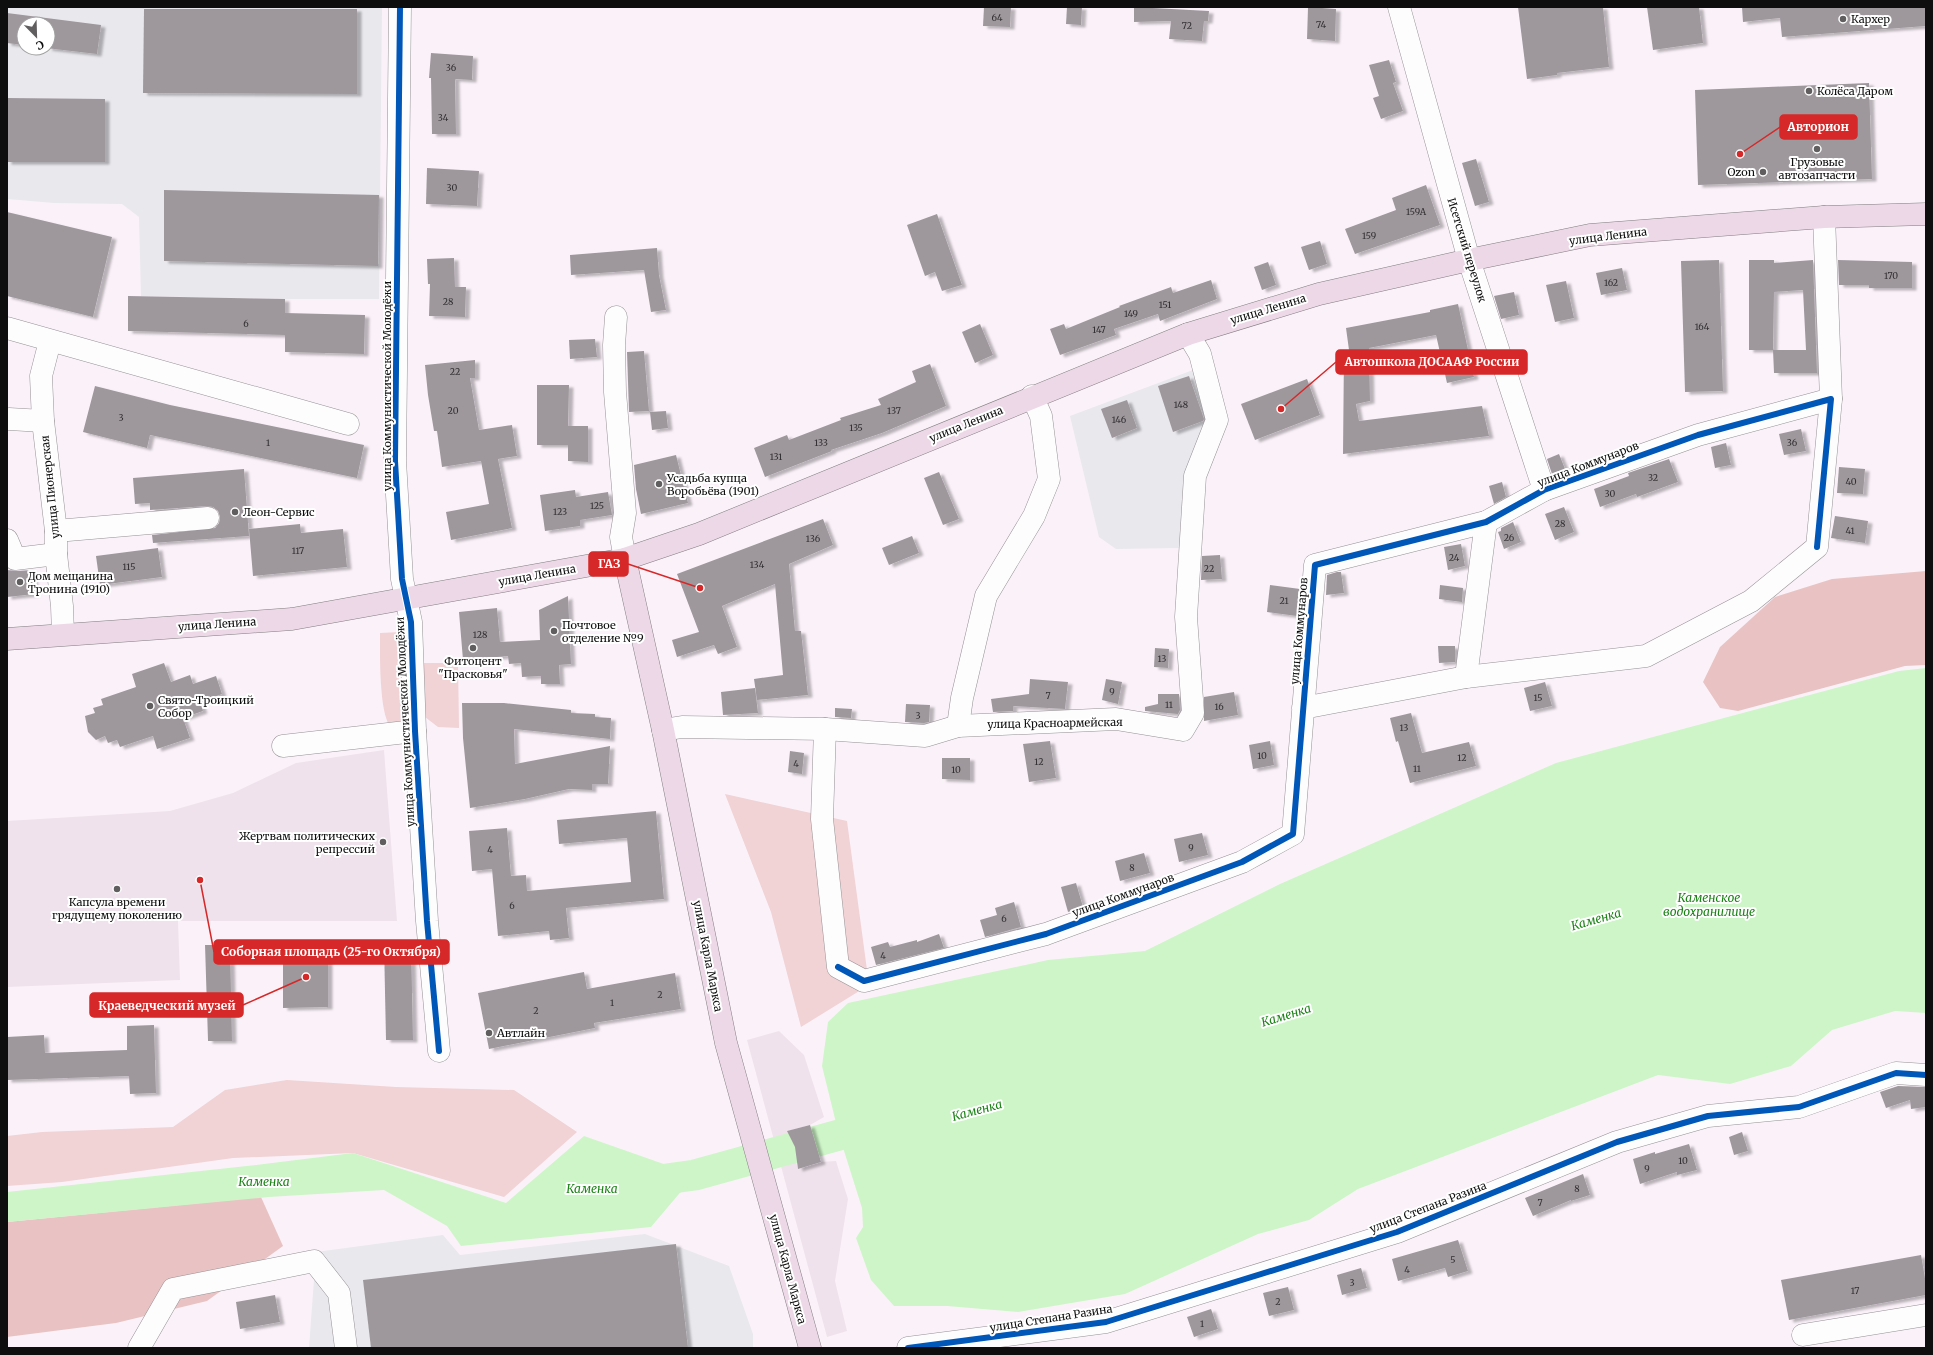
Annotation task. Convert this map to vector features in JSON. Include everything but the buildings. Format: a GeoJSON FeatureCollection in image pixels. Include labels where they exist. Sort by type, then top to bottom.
{"type":"FeatureCollection","features":[{"type":"Feature","properties":{"kind":"main road","name":"улица Ленина"},"geometry":{"type":"LineString","coordinates":[[7,639],[292,619],[625,559],[699,534],[1032,396],[1188,334],[1319,294],[1469,260],[1590,235],[1824,217],[1926,214]]}},
{"type":"Feature","properties":{"kind":"main road","name":"улица Карла Маркса"},"geometry":{"type":"LineString","coordinates":[[625,559],[663,730],[726,1043],[809,1344]]}},
{"type":"Feature","properties":{"kind":"street","name":"улица Коммунистической Молодёжи"},"geometry":{"type":"LineString","coordinates":[[400,7],[395,460],[405,598],[411,622],[414,731],[427,921],[439,1051]]}},
{"type":"Feature","properties":{"kind":"street","name":"Исетский переулок"},"geometry":{"type":"LineString","coordinates":[[1399,7],[1469,260],[1544,490]]}},
{"type":"Feature","properties":{"kind":"street"},"geometry":{"type":"LineString","coordinates":[[1303,708],[1466,677],[1646,656],[1751,601],[1817,547],[1831,399],[1824,217]]}},
{"type":"Feature","properties":{"kind":"street"},"geometry":{"type":"LineString","coordinates":[[616,317],[614,345],[615,392],[625,513],[621,537],[625,559]]}},
{"type":"Feature","properties":{"kind":"street"},"geometry":{"type":"LineString","coordinates":[[7,328],[348,424]]}},
{"type":"Feature","properties":{"kind":"street","name":"улица Красноармейская"},"geometry":{"type":"LineString","coordinates":[[663,730],[682,726],[825,729],[925,736],[958,726],[1116,719],[1183,730],[1193,713],[1186,617],[1195,476],[1217,420],[1200,354],[1188,334]]}},
{"type":"Feature","properties":{"kind":"street","name":"улица Пионерская"},"geometry":{"type":"LineString","coordinates":[[50,341],[41,376],[42,421],[56,531],[56,554],[62,606],[63,634]]}},
{"type":"Feature","properties":{"kind":"street"},"geometry":{"type":"LineString","coordinates":[[958,726],[965,684],[986,596],[1034,516],[1048,479],[1042,416],[1032,396]]}},
{"type":"Feature","properties":{"kind":"street","name":"улица Коммунаров"},"geometry":{"type":"LineString","coordinates":[[825,729],[822,819],[838,967],[864,981],[1046,934],[1242,862],[1293,834],[1314,565],[1486,522],[1544,490],[1698,435],[1831,399]]}},
{"type":"Feature","properties":{"kind":"street"},"geometry":{"type":"LineString","coordinates":[[9,419],[42,421]]}},
{"type":"Feature","properties":{"kind":"street"},"geometry":{"type":"LineString","coordinates":[[56,531],[208,518]]}},
{"type":"Feature","properties":{"kind":"street"},"geometry":{"type":"LineString","coordinates":[[1466,677],[1486,522]]}},
{"type":"Feature","properties":{"kind":"street"},"geometry":{"type":"LineString","coordinates":[[7,540],[15,559],[56,554]]}},
{"type":"Feature","properties":{"kind":"street"},"geometry":{"type":"LineString","coordinates":[[283,746],[414,731]]}},
{"type":"Feature","properties":{"kind":"street","name":"улица Степана Разина"},"geometry":{"type":"LineString","coordinates":[[908,1348],[1106,1322],[1397,1232],[1617,1142],[1708,1116],[1799,1107],[1896,1073],[1926,1075]]}},
{"type":"Feature","properties":{"kind":"street"},"geometry":{"type":"LineString","coordinates":[[139,1348],[173,1289],[314,1261],[339,1293],[346,1348]]}},
{"type":"Feature","properties":{"kind":"street"},"geometry":{"type":"LineString","coordinates":[[1803,1335],[1926,1314]]}},
{"type":"Feature","properties":{"kind":"shaded area"},"geometry":{"type":"Polygon","coordinates":[[[7,7],[382,7],[379,299],[141,296],[139,217],[122,204],[54,203],[7,199],[7,7]]]}},
{"type":"Feature","properties":{"kind":"shaded area"},"geometry":{"type":"Polygon","coordinates":[[[1193,370],[1209,423],[1182,548],[1116,549],[1099,537],[1070,416],[1193,370]]]}},
{"type":"Feature","properties":{"kind":"shaded area"},"geometry":{"type":"Polygon","coordinates":[[[1926,571],[1926,665],[1905,666],[1738,711],[1720,708],[1703,682],[1720,647],[1775,597],[1832,579],[1926,571]]]}},
{"type":"Feature","properties":{"kind":"shaded area"},"geometry":{"type":"Polygon","coordinates":[[[400,632],[402,641],[404,721],[390,726],[386,719],[382,696],[380,633],[400,632]]]}},
{"type":"Feature","properties":{"kind":"shaded area"},"geometry":{"type":"Polygon","coordinates":[[[423,663],[458,663],[459,728],[438,727],[425,717],[423,663]]]}},
{"type":"Feature","properties":{"kind":"shaded area"},"geometry":{"type":"Polygon","coordinates":[[[384,750],[397,921],[178,921],[180,980],[7,987],[7,821],[170,811],[233,793],[296,763],[384,750]]]}},
{"type":"Feature","properties":{"kind":"shaded area"},"geometry":{"type":"Polygon","coordinates":[[[725,794],[847,821],[869,985],[801,1027],[771,912],[725,794]]]}},
{"type":"Feature","properties":{"kind":"shaded area"},"geometry":{"type":"Polygon","coordinates":[[[779,1031],[804,1055],[824,1117],[810,1125],[788,1131],[798,1169],[821,1162],[836,1161],[848,1199],[835,1281],[847,1331],[827,1337],[747,1040],[779,1031]]]}},
{"type":"Feature","properties":{"kind":"shaded area"},"geometry":{"type":"Polygon","coordinates":[[[287,1080],[396,1087],[514,1090],[577,1132],[504,1197],[353,1153],[233,1158],[62,1182],[7,1186],[7,1136],[42,1132],[173,1127],[225,1090],[287,1080]]]}},
{"type":"Feature","properties":{"kind":"shaded area"},"geometry":{"type":"Polygon","coordinates":[[[261,1197],[283,1246],[207,1301],[116,1323],[7,1337],[7,1222],[261,1197]]]}},
{"type":"Feature","properties":{"kind":"shaded area"},"geometry":{"type":"Polygon","coordinates":[[[645,1234],[729,1266],[753,1334],[753,1348],[309,1348],[316,1252],[443,1235],[460,1255],[645,1234]]]}},
{"type":"Feature","properties":{"kind":"water","name":"Каменское водохранилище"},"geometry":{"type":"Polygon","coordinates":[[[1926,668],[1926,1013],[1895,1011],[1832,1030],[1791,1066],[1730,1084],[1658,1075],[1358,1189],[1309,1220],[1258,1234],[1125,1294],[1018,1312],[947,1306],[894,1306],[871,1280],[856,1238],[863,1227],[862,1208],[839,1135],[822,1066],[828,1022],[848,1003],[1048,960],[1145,951],[1280,884],[1556,763],[1899,671],[1926,668]]]}},
{"type":"Feature","properties":{"kind":"water","name":"Каменка"},"geometry":{"type":"Polygon","coordinates":[[[584,1136],[695,1175],[651,1227],[461,1246],[447,1226],[384,1190],[269,1197],[7,1222],[7,1192],[353,1153],[506,1203],[584,1136]]]}},
{"type":"Feature","properties":{"kind":"waterway","name":"Каменка"},"geometry":{"type":"LineString","coordinates":[[652,1181],[695,1175],[839,1135],[881,1129]]}},
{"type":"Feature","properties":{"kind":"cycle path"},"geometry":{"type":"LineString","coordinates":[[400,7],[395,461],[402,579],[411,622],[415,731],[427,921],[439,1051]]}},
{"type":"Feature","properties":{"kind":"cycle path"},"geometry":{"type":"LineString","coordinates":[[838,967],[864,981],[1046,934],[1242,862],[1293,834],[1315,565],[1486,522],[1544,490],[1698,435],[1831,399],[1817,547]]}},
{"type":"Feature","properties":{"kind":"cycle path"},"geometry":{"type":"LineString","coordinates":[[908,1348],[1106,1322],[1397,1232],[1617,1142],[1708,1116],[1799,1107],[1896,1073],[1926,1075]]}},
{"type":"Feature","properties":{"kind":"place","name":"Кархер"},"geometry":{"type":"Point","coordinates":[1843,19]}},
{"type":"Feature","properties":{"kind":"place","name":"Колёса Даром"},"geometry":{"type":"Point","coordinates":[1809,91]}},
{"type":"Feature","properties":{"kind":"place","name":"Грузовые автозапчасти"},"geometry":{"type":"Point","coordinates":[1817,149]}},
{"type":"Feature","properties":{"kind":"place","name":"Авторион"},"geometry":{"type":"Point","coordinates":[1740,154]}},
{"type":"Feature","properties":{"kind":"place","name":"Ozon"},"geometry":{"type":"Point","coordinates":[1763,172]}},
{"type":"Feature","properties":{"kind":"place","name":"Автошкола ДОСААФ России"},"geometry":{"type":"Point","coordinates":[1281,409]}},
{"type":"Feature","properties":{"kind":"place","name":"Усадьба купца Воробьёва (1901)"},"geometry":{"type":"Point","coordinates":[659,484]}},
{"type":"Feature","properties":{"kind":"place","name":"Леон-Сервис"},"geometry":{"type":"Point","coordinates":[235,512]}},
{"type":"Feature","properties":{"kind":"place","name":"Дом мещанина Тронина (1910)"},"geometry":{"type":"Point","coordinates":[20,582]}},
{"type":"Feature","properties":{"kind":"place","name":"ГАЗ"},"geometry":{"type":"Point","coordinates":[700,588]}},
{"type":"Feature","properties":{"kind":"place","name":"Почтовое отделение №9"},"geometry":{"type":"Point","coordinates":[554,631]}},
{"type":"Feature","properties":{"kind":"place","name":"Фитоцент \"Прасковья\""},"geometry":{"type":"Point","coordinates":[473,648]}},
{"type":"Feature","properties":{"kind":"place","name":"Свято-Троицкий Собор"},"geometry":{"type":"Point","coordinates":[150,706]}},
{"type":"Feature","properties":{"kind":"place","name":"Жертвам политических репрессий"},"geometry":{"type":"Point","coordinates":[383,842]}},
{"type":"Feature","properties":{"kind":"place","name":"Соборная площадь (25-го Октября)"},"geometry":{"type":"Point","coordinates":[200,880]}},
{"type":"Feature","properties":{"kind":"place","name":"Капсула времени грядущему поколению"},"geometry":{"type":"Point","coordinates":[117,889]}},
{"type":"Feature","properties":{"kind":"place","name":"Краеведческий музей"},"geometry":{"type":"Point","coordinates":[306,977]}},
{"type":"Feature","properties":{"kind":"place","name":"Автлайн"},"geometry":{"type":"Point","coordinates":[489,1033]}}]}
